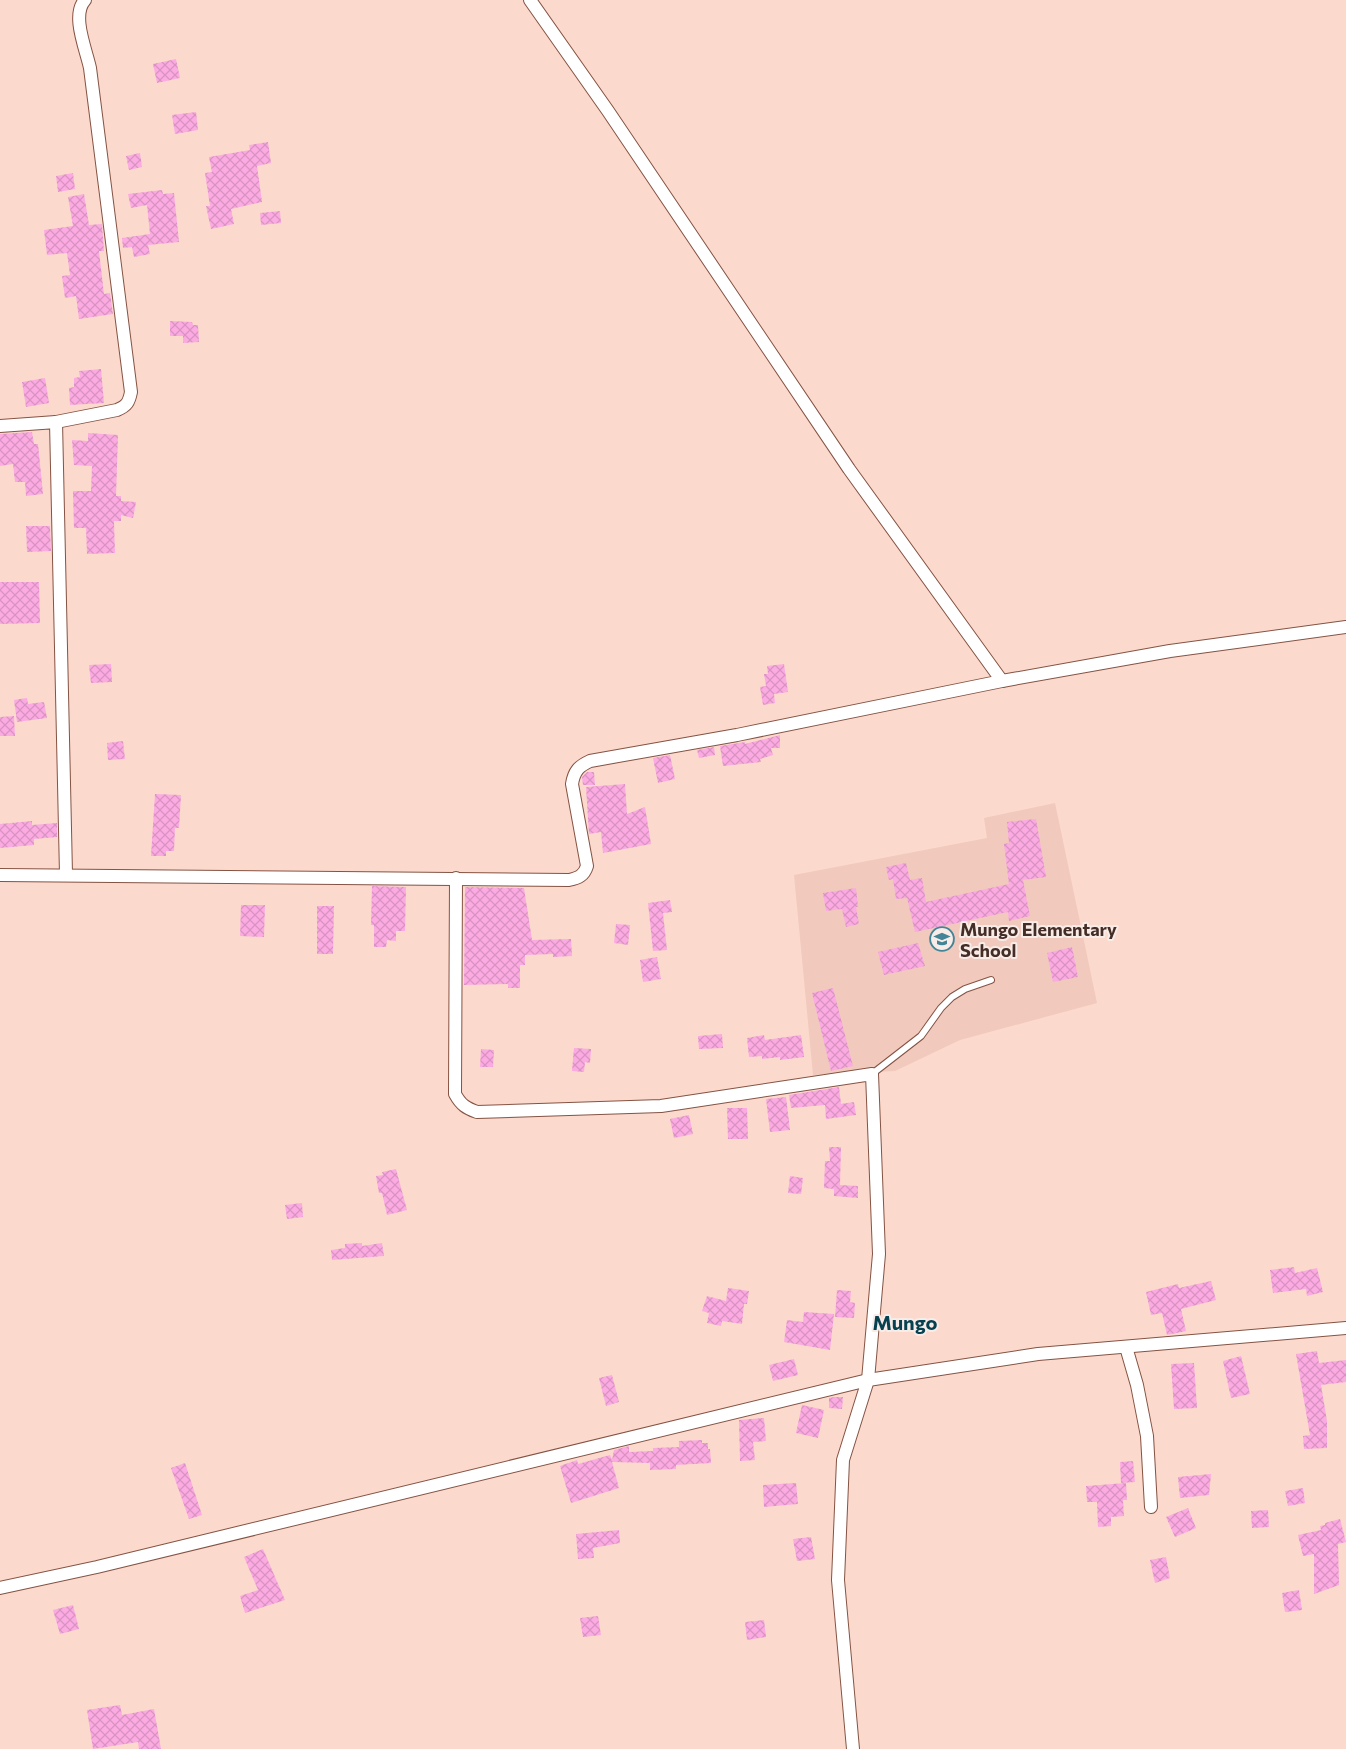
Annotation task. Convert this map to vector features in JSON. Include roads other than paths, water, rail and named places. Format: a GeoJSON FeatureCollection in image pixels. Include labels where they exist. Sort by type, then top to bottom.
{"type":"FeatureCollection","features":[{"type":"Feature","properties":{"kind":"street"},"geometry":{"type":"LineString","coordinates":[[0,426],[56,422],[117,410],[125,407],[130,400],[131,392],[90,68],[79,16],[79,7],[85,0]]}},
{"type":"Feature","properties":{"kind":"street"},"geometry":{"type":"LineString","coordinates":[[530,0],[619,127],[849,469],[1002,681]]}},
{"type":"Feature","properties":{"kind":"street"},"geometry":{"type":"LineString","coordinates":[[56,422],[66,874]]}},
{"type":"Feature","properties":{"kind":"street"},"geometry":{"type":"LineString","coordinates":[[0,875],[66,874],[569,880],[578,878],[585,872],[588,866],[572,784],[574,774],[580,766],[590,761],[737,735],[1002,681],[1170,652],[1346,627]]}},
{"type":"Feature","properties":{"kind":"street"},"geometry":{"type":"LineString","coordinates":[[456,878],[455,1094],[460,1104],[467,1108],[477,1112],[661,1106],[872,1074],[879,1254],[868,1380],[843,1460],[838,1580],[853,1749]]}},
{"type":"Feature","properties":{"kind":"street"},"geometry":{"type":"LineString","coordinates":[[0,1588],[106,1565],[868,1380],[1038,1354],[1346,1328]]}},
{"type":"Feature","properties":{"kind":"street"},"geometry":{"type":"LineString","coordinates":[[1126,1347],[1137,1385],[1147,1436],[1151,1507]]}},
{"type":"Feature","properties":{"kind":"lane"},"geometry":{"type":"LineString","coordinates":[[872,1074],[921,1036],[941,1008],[952,997],[965,989],[991,980]]}},
{"type":"Feature","properties":{"kind":"place","name":"Mungo Elementary School"},"geometry":{"type":"Point","coordinates":[942,939]}},
{"type":"Feature","properties":{"kind":"district","name":"Mungo"},"geometry":{"type":"Point","coordinates":[905,1322]}}]}
